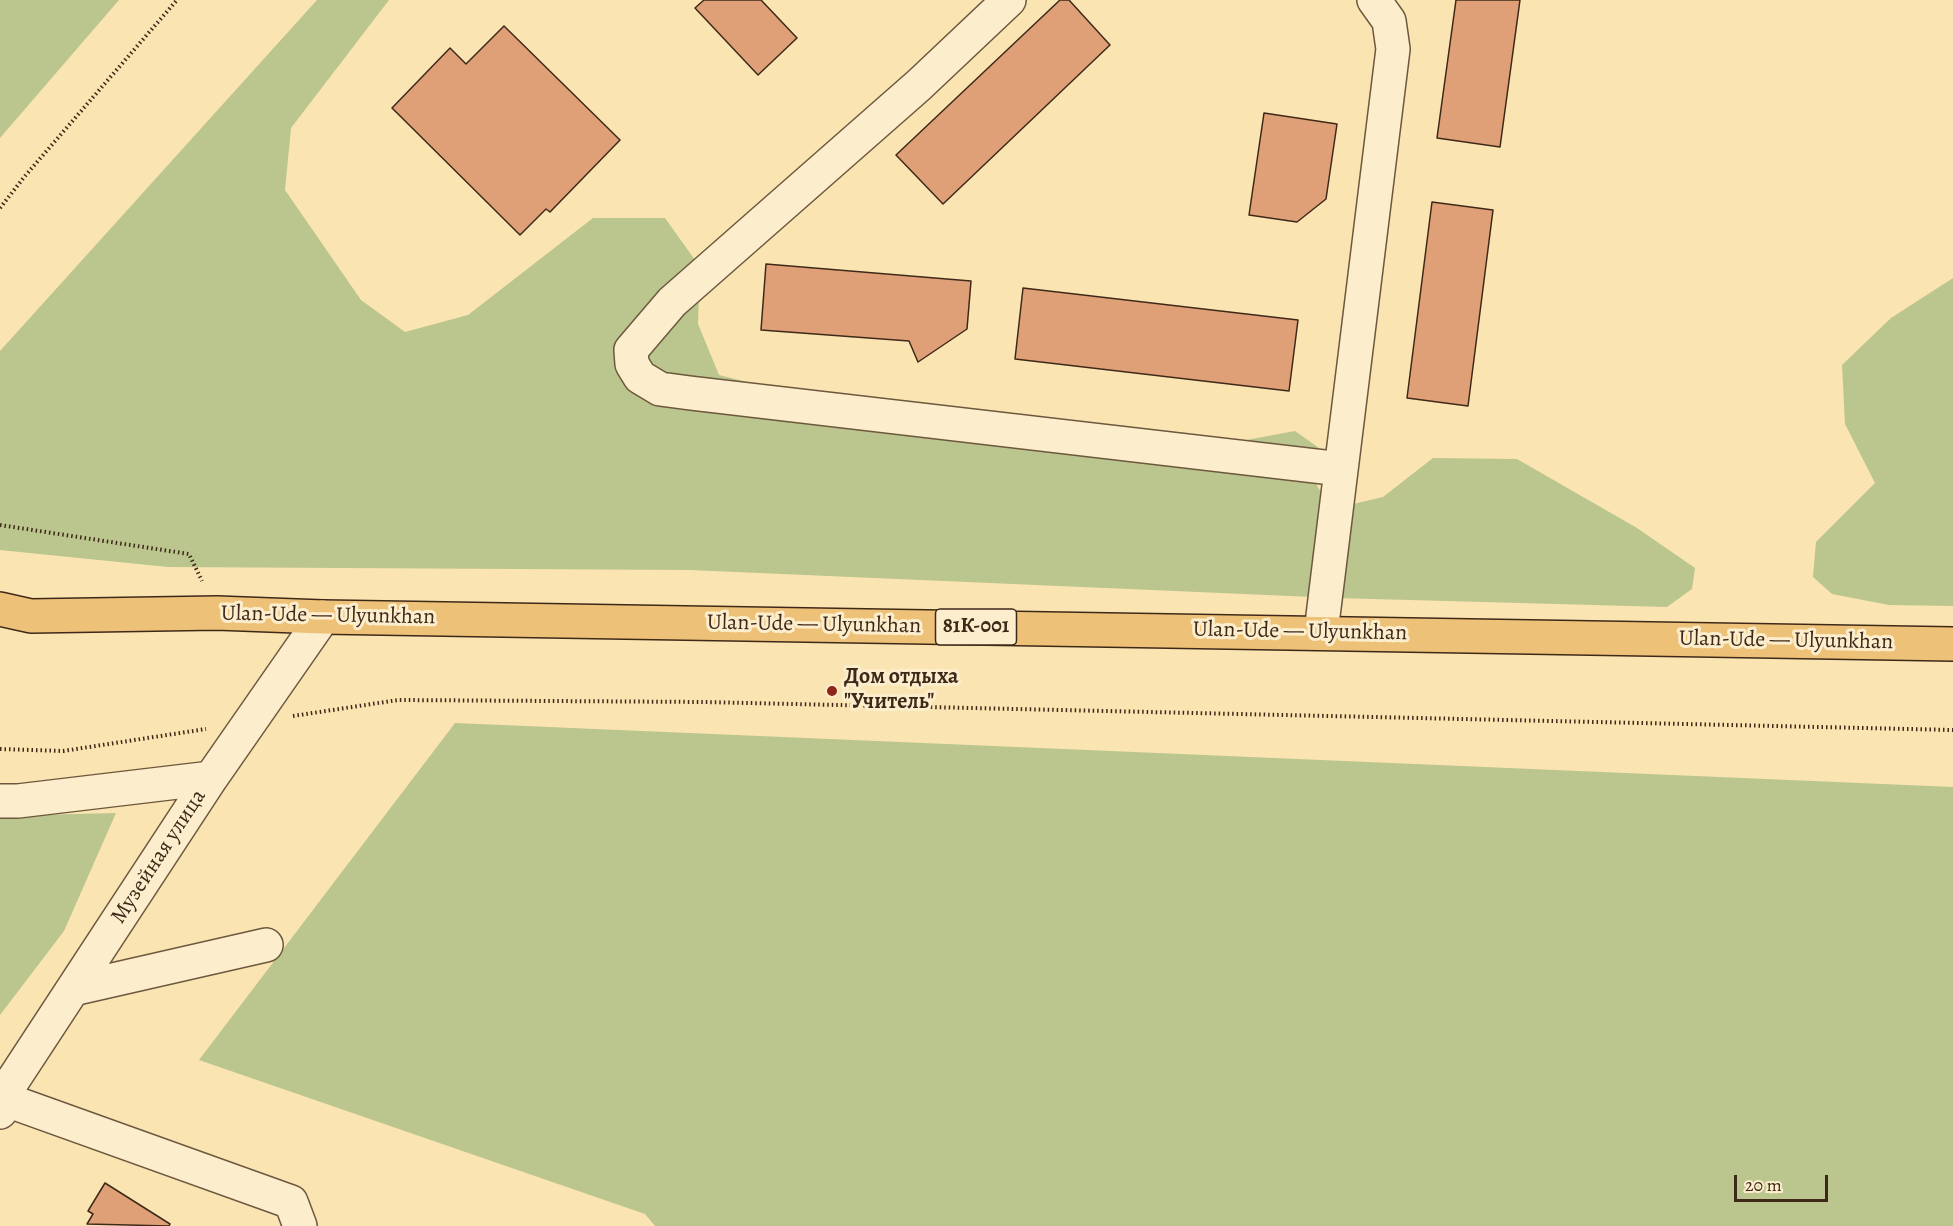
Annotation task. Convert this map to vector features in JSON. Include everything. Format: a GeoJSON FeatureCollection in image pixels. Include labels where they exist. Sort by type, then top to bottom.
{"type":"FeatureCollection","features":[{"type":"Feature","properties":{"kind":"main road","name":"Ulan-Ude — Ulyunkhan"},"geometry":{"type":"LineString","coordinates":[[0,609],[32,616],[217,613],[323,617],[1953,644]]}},
{"type":"Feature","properties":{"kind":"street"},"geometry":{"type":"LineString","coordinates":[[1009,0],[919,85],[672,302],[632,350],[632,363],[640,377],[660,389],[690,393],[1341,469]]}},
{"type":"Feature","properties":{"kind":"street"},"geometry":{"type":"LineString","coordinates":[[1321,632],[1393,49],[1389,21],[1374,0]]}},
{"type":"Feature","properties":{"kind":"street","name":"Музейная улица"},"geometry":{"type":"LineString","coordinates":[[0,1103],[211,778],[323,617]]}},
{"type":"Feature","properties":{"kind":"street"},"geometry":{"type":"LineString","coordinates":[[0,801],[18,801],[211,778]]}},
{"type":"Feature","properties":{"kind":"street"},"geometry":{"type":"LineString","coordinates":[[73,988],[266,945]]}},
{"type":"Feature","properties":{"kind":"street"},"geometry":{"type":"LineString","coordinates":[[0,1103],[291,1202],[300,1226]]}},
{"type":"Feature","properties":{"kind":"path"},"geometry":{"type":"LineString","coordinates":[[0,208],[177,0]]}},
{"type":"Feature","properties":{"kind":"path"},"geometry":{"type":"LineString","coordinates":[[0,525],[189,554],[217,613]]}},
{"type":"Feature","properties":{"kind":"path"},"geometry":{"type":"LineString","coordinates":[[0,749],[63,750],[398,700],[727,703],[1953,730]]}},
{"type":"Feature","properties":{"kind":"green space"},"geometry":{"type":"Polygon","coordinates":[[[0,0],[119,0],[0,138],[0,0]]]}},
{"type":"Feature","properties":{"kind":"green space"},"geometry":{"type":"Polygon","coordinates":[[[317,0],[389,0],[291,128],[285,190],[361,300],[405,332],[468,315],[593,218],[665,218],[700,267],[698,324],[719,375],[832,403],[1192,450],[1295,431],[1319,448],[1314,481],[1332,509],[1383,497],[1433,458],[1517,459],[1637,528],[1695,568],[1692,589],[1667,607],[1336,598],[690,570],[168,567],[0,550],[0,351],[317,0]]]}},
{"type":"Feature","properties":{"kind":"green space"},"geometry":{"type":"Polygon","coordinates":[[[1953,278],[1953,606],[1889,605],[1832,594],[1813,577],[1816,542],[1875,483],[1845,424],[1842,365],[1891,318],[1953,278]]]}},
{"type":"Feature","properties":{"kind":"green space"},"geometry":{"type":"Polygon","coordinates":[[[455,723],[1953,787],[1953,1226],[655,1226],[645,1214],[199,1060],[455,723]]]}},
{"type":"Feature","properties":{"kind":"green space"},"geometry":{"type":"Polygon","coordinates":[[[116,813],[64,931],[0,1015],[0,816],[116,813]]]}},
{"type":"Feature","properties":{"kind":"building"},"geometry":{"type":"Polygon","coordinates":[[[704,0],[761,0],[797,38],[758,75],[695,8],[704,0]]]}},
{"type":"Feature","properties":{"kind":"building"},"geometry":{"type":"Polygon","coordinates":[[[1060,0],[1069,0],[1110,45],[943,204],[896,155],[1060,0]]]}},
{"type":"Feature","properties":{"kind":"building"},"geometry":{"type":"Polygon","coordinates":[[[1456,0],[1520,0],[1500,147],[1437,138],[1456,0]]]}},
{"type":"Feature","properties":{"kind":"building"},"geometry":{"type":"Polygon","coordinates":[[[504,26],[620,140],[550,212],[546,209],[520,235],[392,108],[450,48],[466,64],[504,26]]]}},
{"type":"Feature","properties":{"kind":"building"},"geometry":{"type":"Polygon","coordinates":[[[1264,113],[1337,124],[1326,199],[1297,222],[1249,215],[1264,113]]]}},
{"type":"Feature","properties":{"kind":"building"},"geometry":{"type":"Polygon","coordinates":[[[1432,202],[1493,210],[1468,406],[1407,398],[1432,202]]]}},
{"type":"Feature","properties":{"kind":"building"},"geometry":{"type":"Polygon","coordinates":[[[766,264],[971,281],[967,329],[918,362],[909,341],[761,330],[766,264]]]}},
{"type":"Feature","properties":{"kind":"building"},"geometry":{"type":"Polygon","coordinates":[[[1023,288],[1298,320],[1289,391],[1015,359],[1023,288]]]}},
{"type":"Feature","properties":{"kind":"building"},"geometry":{"type":"Polygon","coordinates":[[[105,1183],[170,1224],[169,1226],[87,1224],[93,1214],[88,1211],[105,1183]]]}},
{"type":"Feature","properties":{"kind":"place","name":"Дом отдыха \"Учитель\""},"geometry":{"type":"Point","coordinates":[832,691]}}]}
